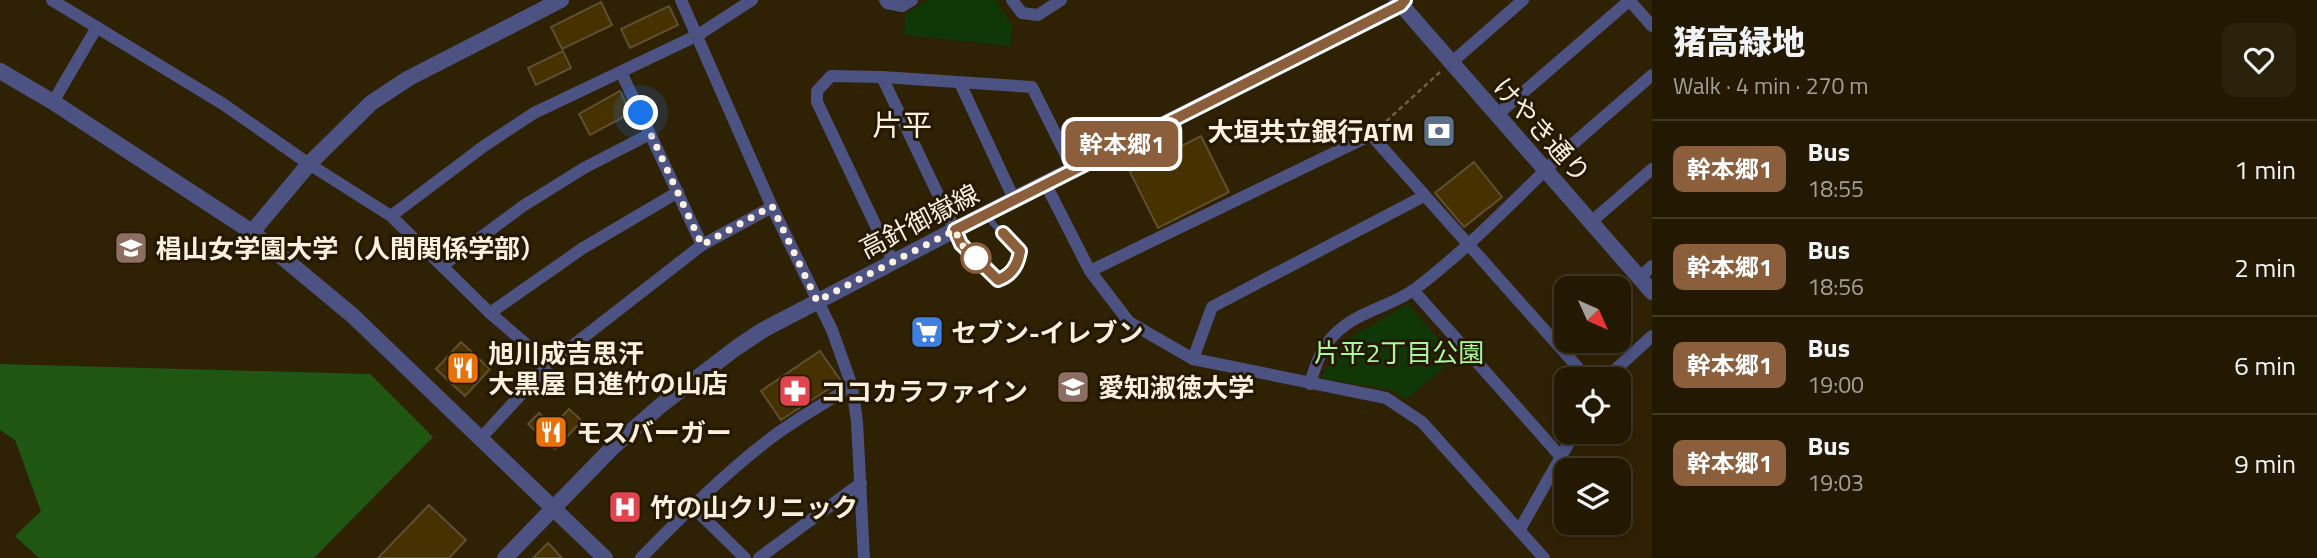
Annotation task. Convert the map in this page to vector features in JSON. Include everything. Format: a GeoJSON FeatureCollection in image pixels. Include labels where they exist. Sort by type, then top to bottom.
{"type":"FeatureCollection","features":[{"type":"Feature","properties":{"kind":"street"},"geometry":{"type":"LineString","coordinates":[[52,0],[223,104],[309,164],[391,216],[490,313],[549,364]]}},
{"type":"Feature","properties":{"kind":"street"},"geometry":{"type":"LineString","coordinates":[[253,232],[309,164],[371,103],[409,78],[540,5],[561,0]]}},
{"type":"Feature","properties":{"kind":"street"},"geometry":{"type":"LineString","coordinates":[[681,0],[772,206],[832,330],[852,386],[857,422],[864,558]]}},
{"type":"Feature","properties":{"kind":"street"},"geometry":{"type":"LineString","coordinates":[[391,216],[484,146],[534,113],[698,35],[752,0]]}},
{"type":"Feature","properties":{"kind":"street"},"geometry":{"type":"LineString","coordinates":[[885,0],[887,3],[902,6],[912,0]]}},
{"type":"Feature","properties":{"kind":"street"},"geometry":{"type":"LineString","coordinates":[[1012,0],[1022,13],[1038,15],[1060,0]]}},
{"type":"Feature","properties":{"kind":"street"},"geometry":{"type":"LineString","coordinates":[[1451,63],[1523,0]]}},
{"type":"Feature","properties":{"kind":"street"},"geometry":{"type":"LineString","coordinates":[[1496,116],[1630,0],[1652,26]]}},
{"type":"Feature","properties":{"kind":"street","name":"けやき通り"},"geometry":{"type":"LineString","coordinates":[[1401,2],[1496,116],[1591,222],[1646,272],[1652,292]]}},
{"type":"Feature","properties":{"kind":"street","name":"高針御嶽線"},"geometry":{"type":"LineString","coordinates":[[505,558],[613,447],[660,406],[736,348],[817,301],[1401,2]]}},
{"type":"Feature","properties":{"kind":"street"},"geometry":{"type":"LineString","coordinates":[[53,102],[97,27]]}},
{"type":"Feature","properties":{"kind":"street"},"geometry":{"type":"LineString","coordinates":[[0,71],[53,102],[253,232],[352,315],[606,558]]}},
{"type":"Feature","properties":{"kind":"street"},"geometry":{"type":"LineString","coordinates":[[621,72],[702,245]]}},
{"type":"Feature","properties":{"kind":"street"},"geometry":{"type":"LineString","coordinates":[[1310,384],[1319,356],[1340,329],[1353,318],[1413,290],[1468,244],[1559,157],[1652,75]]}},
{"type":"Feature","properties":{"kind":"street"},"geometry":{"type":"LineString","coordinates":[[893,262],[817,102],[817,92],[831,76],[1032,87],[1073,169]]}},
{"type":"Feature","properties":{"kind":"street"},"geometry":{"type":"LineString","coordinates":[[882,77],[955,230]]}},
{"type":"Feature","properties":{"kind":"street"},"geometry":{"type":"LineString","coordinates":[[960,83],[1014,199]]}},
{"type":"Feature","properties":{"kind":"street"},"geometry":{"type":"LineString","coordinates":[[442,266],[523,206],[584,168],[650,134]]}},
{"type":"Feature","properties":{"kind":"street"},"geometry":{"type":"LineString","coordinates":[[1090,271],[1371,135],[1577,367]]}},
{"type":"Feature","properties":{"kind":"street"},"geometry":{"type":"LineString","coordinates":[[1591,222],[1652,169]]}},
{"type":"Feature","properties":{"kind":"street"},"geometry":{"type":"LineString","coordinates":[[1045,183],[1090,271],[1129,322],[1193,359],[1386,398],[1422,422],[1544,558]]}},
{"type":"Feature","properties":{"kind":"street"},"geometry":{"type":"LineString","coordinates":[[490,313],[583,248],[678,192]]}},
{"type":"Feature","properties":{"kind":"street"},"geometry":{"type":"LineString","coordinates":[[1193,359],[1212,307],[1424,196]]}},
{"type":"Feature","properties":{"kind":"street"},"geometry":{"type":"LineString","coordinates":[[482,437],[549,364],[702,245],[772,206]]}},
{"type":"Feature","properties":{"kind":"street"},"geometry":{"type":"LineString","coordinates":[[1413,290],[1561,457]]}},
{"type":"Feature","properties":{"kind":"street"},"geometry":{"type":"LineString","coordinates":[[1618,367],[1652,336]]}},
{"type":"Feature","properties":{"kind":"street"},"geometry":{"type":"LineString","coordinates":[[641,558],[732,470],[774,436],[852,386]]}},
{"type":"Feature","properties":{"kind":"street"},"geometry":{"type":"LineString","coordinates":[[1520,529],[1568,444]]}},
{"type":"Feature","properties":{"kind":"street"},"geometry":{"type":"LineString","coordinates":[[759,558],[861,483]]}},
{"type":"Feature","properties":{"kind":"street"},"geometry":{"type":"LineString","coordinates":[[692,506],[745,558]]}},
{"type":"Feature","properties":{"kind":"lane"},"geometry":{"type":"LineString","coordinates":[[955,230],[961,244],[998,280],[1005,277],[1018,265],[1020,251],[985,215]]}},
{"type":"Feature","properties":{"kind":"path"},"geometry":{"type":"LineString","coordinates":[[1371,135],[1451,63]]}},
{"type":"Feature","properties":{"kind":"green space"},"geometry":{"type":"Polygon","coordinates":[[[928,0],[995,0],[1012,25],[1011,46],[904,35],[905,14],[928,0]]]}},
{"type":"Feature","properties":{"kind":"green space","name":"片平2丁目公園"},"geometry":{"type":"Polygon","coordinates":[[[1408,304],[1455,359],[1406,399],[1391,390],[1321,378],[1343,342],[1408,304]]]}},
{"type":"Feature","properties":{"kind":"green space"},"geometry":{"type":"Polygon","coordinates":[[[0,364],[370,374],[433,437],[314,558],[39,558],[15,536],[41,511],[15,440],[0,430],[0,364]]]}},
{"type":"Feature","properties":{"kind":"building"},"geometry":{"type":"Polygon","coordinates":[[[601,2],[612,25],[562,49],[551,27],[601,2]]]}},
{"type":"Feature","properties":{"kind":"building"},"geometry":{"type":"Polygon","coordinates":[[[669,6],[678,25],[630,48],[621,29],[669,6]]]}},
{"type":"Feature","properties":{"kind":"building"},"geometry":{"type":"Polygon","coordinates":[[[563,51],[571,68],[536,85],[528,68],[563,51]]]}},
{"type":"Feature","properties":{"kind":"building"},"geometry":{"type":"Polygon","coordinates":[[[620,91],[631,113],[590,135],[579,114],[620,91]]]}},
{"type":"Feature","properties":{"kind":"building"},"geometry":{"type":"Polygon","coordinates":[[[1201,136],[1229,192],[1158,228],[1130,172],[1201,136]]]}},
{"type":"Feature","properties":{"kind":"building"},"geometry":{"type":"Polygon","coordinates":[[[1474,162],[1502,197],[1464,227],[1435,193],[1474,162]]]}},
{"type":"Feature","properties":{"kind":"building"},"geometry":{"type":"Polygon","coordinates":[[[461,342],[490,369],[465,396],[436,369],[461,342]]]}},
{"type":"Feature","properties":{"kind":"building"},"geometry":{"type":"Polygon","coordinates":[[[820,351],[841,381],[781,420],[761,391],[820,351]]]}},
{"type":"Feature","properties":{"kind":"building"},"geometry":{"type":"Polygon","coordinates":[[[569,409],[582,421],[555,449],[528,424],[539,413],[553,426],[569,409]]]}},
{"type":"Feature","properties":{"kind":"building"},"geometry":{"type":"Polygon","coordinates":[[[429,505],[466,540],[449,558],[378,558],[429,505]]]}},
{"type":"Feature","properties":{"kind":"building"},"geometry":{"type":"Polygon","coordinates":[[[548,543],[562,558],[533,558],[548,543]]]}},
{"type":"Feature","properties":{"kind":"bus line","name":"幹本郷1"},"geometry":{"type":"LineString","coordinates":[[1003,233],[1020,251],[1018,265],[998,280],[961,244],[955,230],[1401,5],[1405,0]]}},
{"type":"Feature","properties":{"kind":"place","name":"大垣共立銀行ATM"},"geometry":{"type":"Point","coordinates":[1439,131]}},
{"type":"Feature","properties":{"kind":"place","name":"椙山女学園大学（人間関係学部）"},"geometry":{"type":"Point","coordinates":[131,248]}},
{"type":"Feature","properties":{"kind":"place","name":"セブン-イレブン"},"geometry":{"type":"Point","coordinates":[927,332]}},
{"type":"Feature","properties":{"kind":"place","name":"旭川成吉思汗 大黒屋 日進竹の山店"},"geometry":{"type":"Point","coordinates":[463,368]}},
{"type":"Feature","properties":{"kind":"place","name":"愛知淑徳大学"},"geometry":{"type":"Point","coordinates":[1073,387]}},
{"type":"Feature","properties":{"kind":"place","name":"ココカラファイン"},"geometry":{"type":"Point","coordinates":[795,391]}},
{"type":"Feature","properties":{"kind":"place","name":"モスバーガー"},"geometry":{"type":"Point","coordinates":[551,432]}},
{"type":"Feature","properties":{"kind":"place","name":"竹の山クリニック"},"geometry":{"type":"Point","coordinates":[625,507]}},
{"type":"Feature","properties":{"kind":"district","name":"片平"},"geometry":{"type":"Point","coordinates":[902,125]}},
{"type":"Feature","properties":{"kind":"route"},"geometry":{"type":"LineString","coordinates":[[641,113],[702,245],[772,206],[817,301],[955,230],[961,244],[980,262],[976,258]]}}]}
